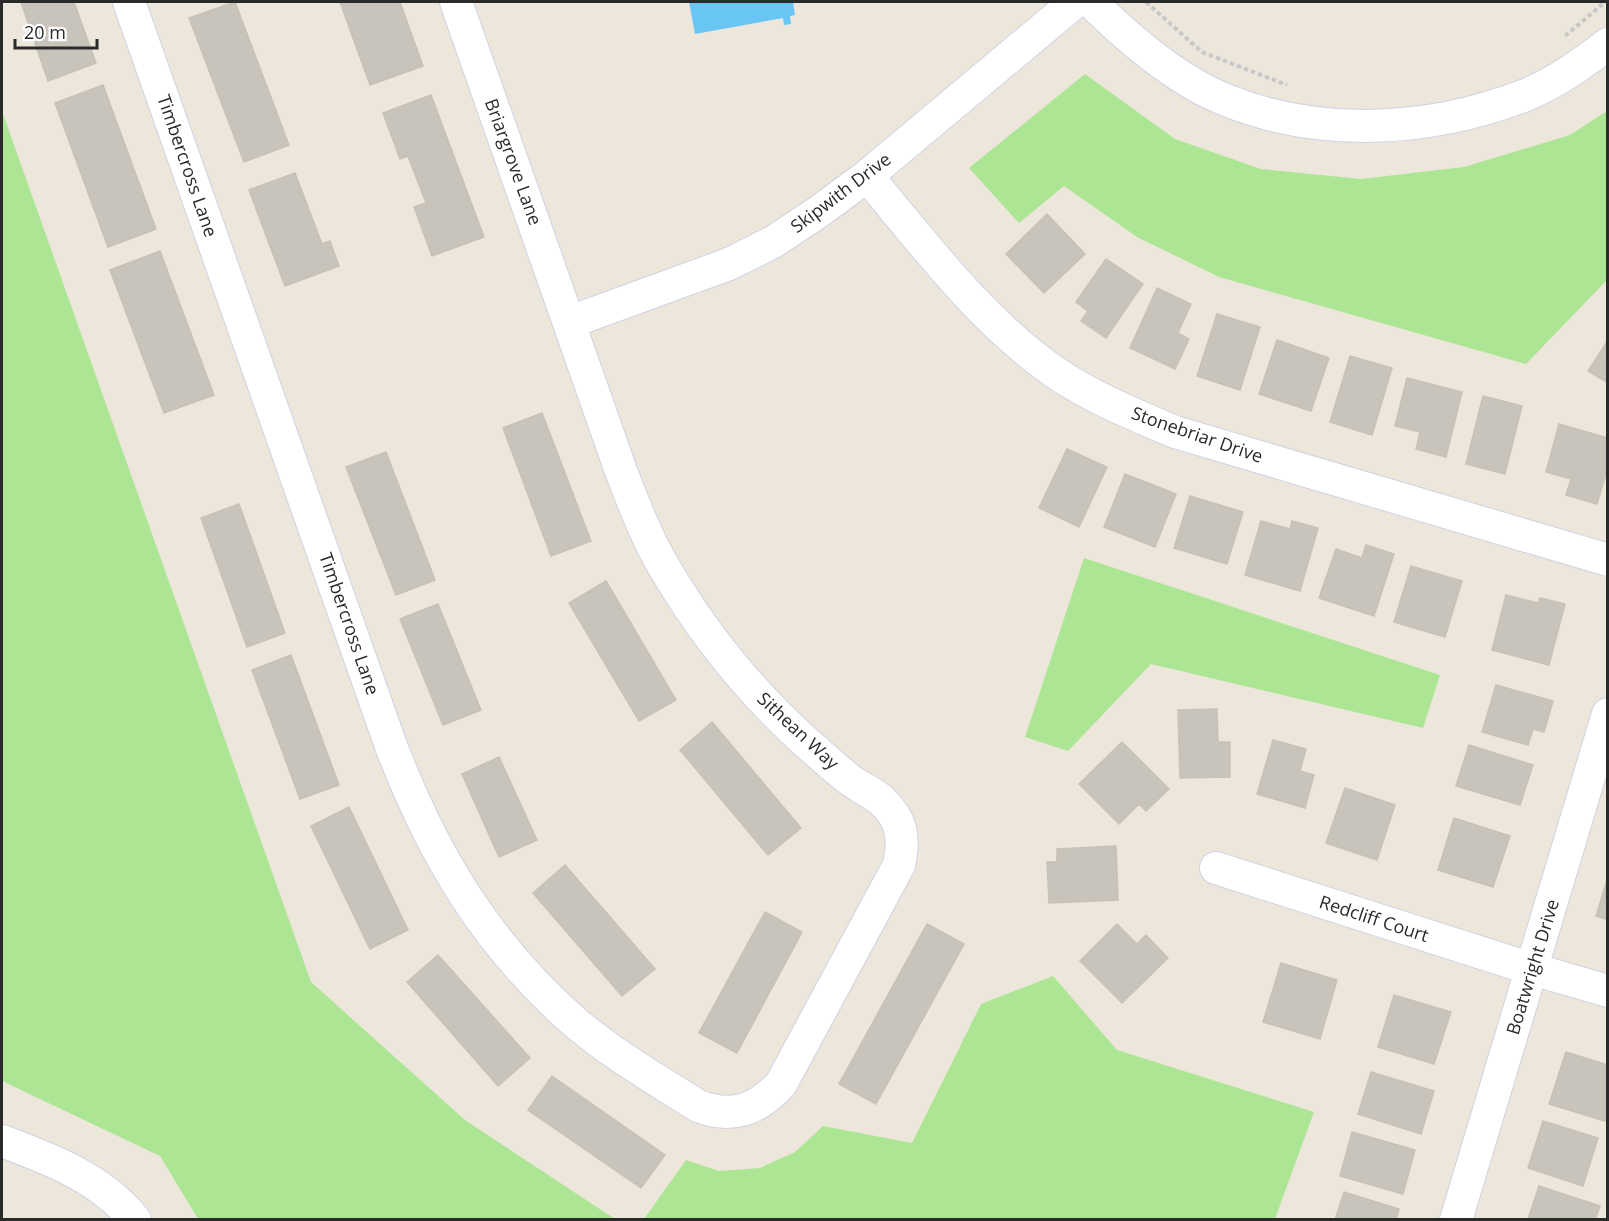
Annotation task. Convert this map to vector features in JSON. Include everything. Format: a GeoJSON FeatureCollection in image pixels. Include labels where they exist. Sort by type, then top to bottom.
{"type":"FeatureCollection","features":[{"type":"Feature","properties":{"kind":"street","name":"Timbercross Lane"},"geometry":{"type":"LineString","coordinates":[[129,2],[390,742],[432,840],[457,884],[500,943],[529,976],[578,1024],[620,1055],[698,1106],[719,1112],[744,1110]]}},
{"type":"Feature","properties":{"kind":"street","name":"Briargrove Lane"},"geometry":{"type":"LineString","coordinates":[[456,2],[570,322]]}},
{"type":"Feature","properties":{"kind":"street","name":"Skipwith Drive"},"geometry":{"type":"LineString","coordinates":[[570,322],[729,264],[773,242],[867,176],[1075,2]]}},
{"type":"Feature","properties":{"kind":"street"},"geometry":{"type":"LineString","coordinates":[[1091,2],[1125,34],[1174,72],[1226,100],[1285,118],[1345,126],[1406,125],[1466,115],[1524,95],[1577,67],[1608,44]]}},
{"type":"Feature","properties":{"kind":"street","name":"Stonebriar Drive"},"geometry":{"type":"LineString","coordinates":[[867,176],[963,290],[1009,335],[1057,374],[1116,407],[1175,432],[1608,560]]}},
{"type":"Feature","properties":{"kind":"street","name":"Sithean Way"},"geometry":{"type":"LineString","coordinates":[[570,322],[640,520],[663,566],[694,615],[728,662],[768,705],[807,743],[851,780],[879,798],[891,809],[900,825],[903,846],[899,866],[786,1074],[770,1095],[744,1110]]}},
{"type":"Feature","properties":{"kind":"street","name":"Boatwright Drive"},"geometry":{"type":"LineString","coordinates":[[1456,1220],[1608,714]]}},
{"type":"Feature","properties":{"kind":"street","name":"Redcliff Court"},"geometry":{"type":"LineString","coordinates":[[1216,868],[1608,991]]}},
{"type":"Feature","properties":{"kind":"street"},"geometry":{"type":"LineString","coordinates":[[2,1141],[48,1158],[92,1181],[128,1210],[135,1220]]}},
{"type":"Feature","properties":{"kind":"path"},"geometry":{"type":"LineString","coordinates":[[1146,2],[1202,52],[1293,88]]}},
{"type":"Feature","properties":{"kind":"path"},"geometry":{"type":"LineString","coordinates":[[1562,39],[1605,2]]}},
{"type":"Feature","properties":{"kind":"green space"},"geometry":{"type":"Polygon","coordinates":[[[1085,74],[1175,139],[1261,169],[1361,179],[1464,167],[1570,135],[1607,111],[1607,280],[1526,364],[1219,277],[1137,237],[1064,186],[1019,223],[969,168],[1085,74]]]}},
{"type":"Feature","properties":{"kind":"green space"},"geometry":{"type":"Polygon","coordinates":[[[2,111],[311,982],[465,1120],[615,1219],[198,1219],[160,1156],[2,1081],[2,111]]]}},
{"type":"Feature","properties":{"kind":"green space"},"geometry":{"type":"Polygon","coordinates":[[[1084,558],[1440,675],[1423,728],[1151,664],[1068,751],[1025,737],[1084,558]]]}},
{"type":"Feature","properties":{"kind":"green space"},"geometry":{"type":"Polygon","coordinates":[[[1053,976],[1117,1050],[1314,1112],[1275,1219],[644,1219],[686,1160],[719,1171],[760,1168],[795,1152],[823,1126],[912,1143],[981,1004],[1053,976]]]}},
{"type":"Feature","properties":{"kind":"water"},"geometry":{"type":"Polygon","coordinates":[[[689,2],[793,2],[795,15],[790,16],[791,24],[784,25],[783,18],[695,34],[689,2]]]}},
{"type":"Feature","properties":{"kind":"building"},"geometry":{"type":"Polygon","coordinates":[[[21,2],[74,2],[96,63],[48,81],[21,2]]]}},
{"type":"Feature","properties":{"kind":"building"},"geometry":{"type":"Polygon","coordinates":[[[235,2],[289,145],[244,162],[189,18],[235,2]]]}},
{"type":"Feature","properties":{"kind":"building"},"geometry":{"type":"Polygon","coordinates":[[[340,2],[400,2],[423,66],[370,85],[340,2]]]}},
{"type":"Feature","properties":{"kind":"building"},"geometry":{"type":"Polygon","coordinates":[[[103,85],[156,229],[108,247],[55,103],[103,85]]]}},
{"type":"Feature","properties":{"kind":"building"},"geometry":{"type":"Polygon","coordinates":[[[431,95],[484,237],[432,256],[414,207],[426,203],[408,156],[400,159],[383,113],[431,95]]]}},
{"type":"Feature","properties":{"kind":"building"},"geometry":{"type":"Polygon","coordinates":[[[295,173],[322,244],[330,241],[339,266],[285,286],[249,190],[295,173]]]}},
{"type":"Feature","properties":{"kind":"building"},"geometry":{"type":"Polygon","coordinates":[[[1047,214],[1085,254],[1044,293],[1006,254],[1047,214]]]}},
{"type":"Feature","properties":{"kind":"building"},"geometry":{"type":"Polygon","coordinates":[[[160,251],[214,395],[164,413],[110,270],[160,251]]]}},
{"type":"Feature","properties":{"kind":"building"},"geometry":{"type":"Polygon","coordinates":[[[1106,259],[1143,284],[1106,338],[1081,321],[1088,311],[1076,302],[1106,259]]]}},
{"type":"Feature","properties":{"kind":"building"},"geometry":{"type":"Polygon","coordinates":[[[1157,288],[1191,304],[1178,333],[1189,339],[1175,369],[1130,348],[1157,288]]]}},
{"type":"Feature","properties":{"kind":"building"},"geometry":{"type":"Polygon","coordinates":[[[1217,314],[1260,327],[1240,390],[1197,376],[1217,314]]]}},
{"type":"Feature","properties":{"kind":"building"},"geometry":{"type":"Polygon","coordinates":[[[1277,340],[1329,358],[1311,411],[1259,394],[1277,340]]]}},
{"type":"Feature","properties":{"kind":"building"},"geometry":{"type":"Polygon","coordinates":[[[1608,340],[1608,383],[1588,371],[1608,340]]]}},
{"type":"Feature","properties":{"kind":"building"},"geometry":{"type":"Polygon","coordinates":[[[1350,356],[1392,368],[1372,435],[1330,422],[1350,356]]]}},
{"type":"Feature","properties":{"kind":"building"},"geometry":{"type":"Polygon","coordinates":[[[1407,378],[1462,392],[1446,457],[1416,449],[1420,432],[1395,426],[1407,378]]]}},
{"type":"Feature","properties":{"kind":"building"},"geometry":{"type":"Polygon","coordinates":[[[1483,396],[1522,406],[1505,474],[1466,464],[1483,396]]]}},
{"type":"Feature","properties":{"kind":"building"},"geometry":{"type":"Polygon","coordinates":[[[542,413],[591,541],[551,556],[503,428],[542,413]]]}},
{"type":"Feature","properties":{"kind":"building"},"geometry":{"type":"Polygon","coordinates":[[[1559,424],[1608,438],[1608,467],[1597,504],[1566,495],[1571,479],[1546,472],[1559,424]]]}},
{"type":"Feature","properties":{"kind":"building"},"geometry":{"type":"Polygon","coordinates":[[[1067,449],[1107,467],[1079,527],[1039,508],[1067,449]]]}},
{"type":"Feature","properties":{"kind":"building"},"geometry":{"type":"Polygon","coordinates":[[[386,452],[435,580],[396,595],[346,467],[386,452]]]}},
{"type":"Feature","properties":{"kind":"building"},"geometry":{"type":"Polygon","coordinates":[[[1125,474],[1176,494],[1155,547],[1104,527],[1125,474]]]}},
{"type":"Feature","properties":{"kind":"building"},"geometry":{"type":"Polygon","coordinates":[[[1190,496],[1243,512],[1227,564],[1174,548],[1190,496]]]}},
{"type":"Feature","properties":{"kind":"building"},"geometry":{"type":"Polygon","coordinates":[[[239,504],[285,633],[247,647],[201,518],[239,504]]]}},
{"type":"Feature","properties":{"kind":"building"},"geometry":{"type":"Polygon","coordinates":[[[1261,521],[1290,529],[1292,521],[1318,528],[1300,591],[1245,575],[1261,521]]]}},
{"type":"Feature","properties":{"kind":"building"},"geometry":{"type":"Polygon","coordinates":[[[1366,545],[1394,554],[1374,616],[1319,598],[1336,549],[1362,558],[1366,545]]]}},
{"type":"Feature","properties":{"kind":"building"},"geometry":{"type":"Polygon","coordinates":[[[1411,566],[1462,581],[1445,637],[1394,622],[1411,566]]]}},
{"type":"Feature","properties":{"kind":"building"},"geometry":{"type":"Polygon","coordinates":[[[606,581],[676,700],[639,721],[569,603],[606,581]]]}},
{"type":"Feature","properties":{"kind":"building"},"geometry":{"type":"Polygon","coordinates":[[[1506,595],[1538,603],[1540,598],[1565,604],[1549,665],[1492,650],[1506,595]]]}},
{"type":"Feature","properties":{"kind":"building"},"geometry":{"type":"Polygon","coordinates":[[[438,604],[481,710],[443,725],[400,619],[438,604]]]}},
{"type":"Feature","properties":{"kind":"building"},"geometry":{"type":"Polygon","coordinates":[[[291,655],[339,785],[300,799],[252,670],[291,655]]]}},
{"type":"Feature","properties":{"kind":"building"},"geometry":{"type":"Polygon","coordinates":[[[1496,685],[1553,701],[1544,732],[1533,729],[1528,745],[1482,732],[1496,685]]]}},
{"type":"Feature","properties":{"kind":"building"},"geometry":{"type":"Polygon","coordinates":[[[1217,709],[1218,742],[1230,742],[1230,777],[1180,778],[1178,710],[1217,709]]]}},
{"type":"Feature","properties":{"kind":"building"},"geometry":{"type":"Polygon","coordinates":[[[712,722],[801,828],[768,855],[680,750],[712,722]]]}},
{"type":"Feature","properties":{"kind":"building"},"geometry":{"type":"Polygon","coordinates":[[[1273,740],[1306,749],[1300,771],[1314,775],[1305,808],[1257,794],[1273,740]]]}},
{"type":"Feature","properties":{"kind":"building"},"geometry":{"type":"Polygon","coordinates":[[[1122,742],[1169,789],[1146,811],[1139,804],[1119,824],[1079,784],[1122,742]]]}},
{"type":"Feature","properties":{"kind":"building"},"geometry":{"type":"Polygon","coordinates":[[[1469,745],[1533,765],[1520,805],[1456,786],[1469,745]]]}},
{"type":"Feature","properties":{"kind":"building"},"geometry":{"type":"Polygon","coordinates":[[[499,757],[537,840],[499,857],[462,774],[499,757]]]}},
{"type":"Feature","properties":{"kind":"building"},"geometry":{"type":"Polygon","coordinates":[[[1345,788],[1395,805],[1377,860],[1326,843],[1345,788]]]}},
{"type":"Feature","properties":{"kind":"building"},"geometry":{"type":"Polygon","coordinates":[[[349,807],[408,930],[370,949],[311,826],[349,807]]]}},
{"type":"Feature","properties":{"kind":"building"},"geometry":{"type":"Polygon","coordinates":[[[1454,818],[1510,836],[1493,887],[1438,870],[1454,818]]]}},
{"type":"Feature","properties":{"kind":"building"},"geometry":{"type":"Polygon","coordinates":[[[1116,846],[1118,900],[1049,903],[1047,862],[1057,862],[1057,849],[1116,846]]]}},
{"type":"Feature","properties":{"kind":"building"},"geometry":{"type":"Polygon","coordinates":[[[565,865],[655,969],[622,996],[533,893],[565,865]]]}},
{"type":"Feature","properties":{"kind":"building"},"geometry":{"type":"Polygon","coordinates":[[[1608,880],[1608,920],[1596,916],[1608,880]]]}},
{"type":"Feature","properties":{"kind":"building"},"geometry":{"type":"Polygon","coordinates":[[[765,912],[802,932],[737,1053],[699,1033],[765,912]]]}},
{"type":"Feature","properties":{"kind":"building"},"geometry":{"type":"Polygon","coordinates":[[[927,924],[964,944],[876,1104],[839,1084],[927,924]]]}},
{"type":"Feature","properties":{"kind":"building"},"geometry":{"type":"Polygon","coordinates":[[[1117,924],[1137,944],[1146,935],[1168,958],[1122,1003],[1080,961],[1117,924]]]}},
{"type":"Feature","properties":{"kind":"building"},"geometry":{"type":"Polygon","coordinates":[[[438,955],[530,1058],[498,1086],[407,982],[438,955]]]}},
{"type":"Feature","properties":{"kind":"building"},"geometry":{"type":"Polygon","coordinates":[[[1281,963],[1337,980],[1320,1039],[1263,1022],[1281,963]]]}},
{"type":"Feature","properties":{"kind":"building"},"geometry":{"type":"Polygon","coordinates":[[[1394,995],[1451,1012],[1434,1064],[1378,1047],[1394,995]]]}},
{"type":"Feature","properties":{"kind":"building"},"geometry":{"type":"Polygon","coordinates":[[[1566,1052],[1608,1065],[1608,1112],[1605,1121],[1549,1104],[1566,1052]]]}},
{"type":"Feature","properties":{"kind":"building"},"geometry":{"type":"Polygon","coordinates":[[[1371,1072],[1434,1091],[1421,1134],[1358,1114],[1371,1072]]]}},
{"type":"Feature","properties":{"kind":"building"},"geometry":{"type":"Polygon","coordinates":[[[552,1076],[665,1155],[641,1188],[528,1110],[552,1076]]]}},
{"type":"Feature","properties":{"kind":"building"},"geometry":{"type":"Polygon","coordinates":[[[1543,1121],[1598,1138],[1583,1186],[1528,1168],[1543,1121]]]}},
{"type":"Feature","properties":{"kind":"building"},"geometry":{"type":"Polygon","coordinates":[[[1352,1132],[1415,1150],[1403,1194],[1340,1176],[1352,1132]]]}},
{"type":"Feature","properties":{"kind":"building"},"geometry":{"type":"Polygon","coordinates":[[[1539,1186],[1600,1206],[1595,1220],[1528,1219],[1539,1186]]]}},
{"type":"Feature","properties":{"kind":"building"},"geometry":{"type":"Polygon","coordinates":[[[1344,1192],[1399,1209],[1396,1220],[1335,1220],[1344,1192]]]}}]}
